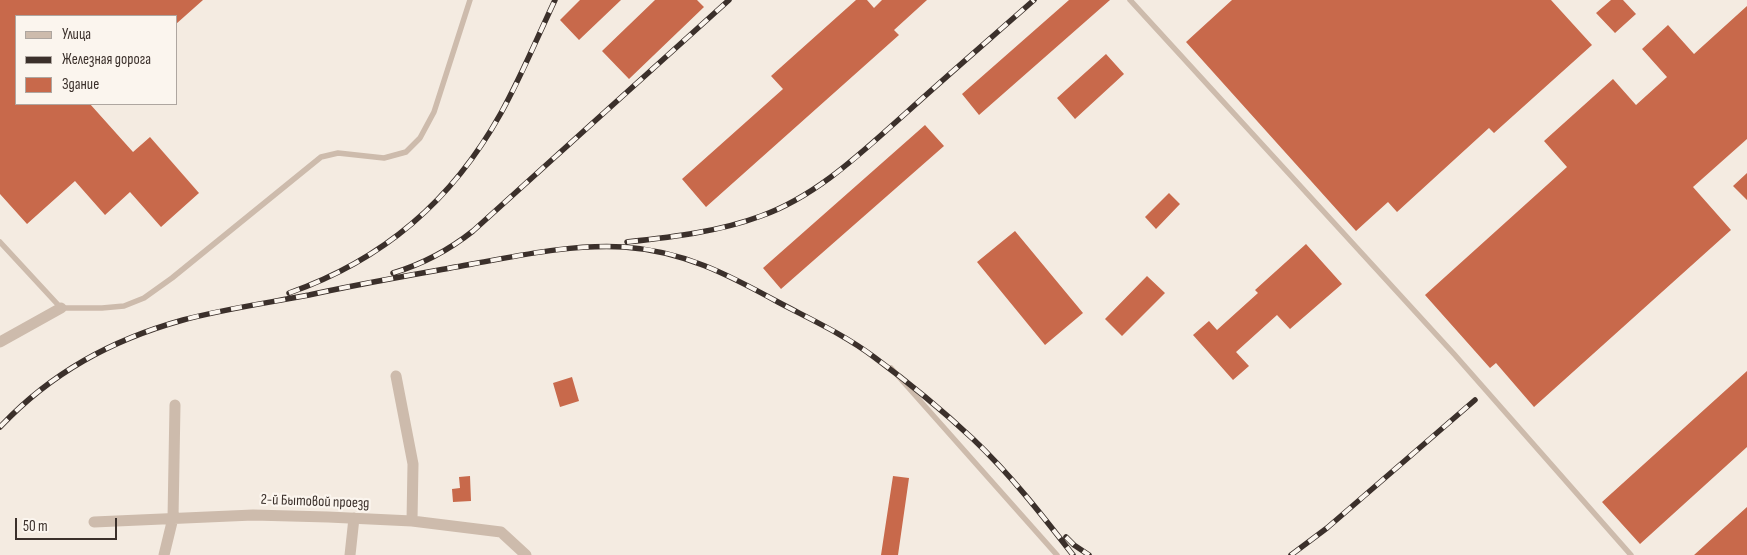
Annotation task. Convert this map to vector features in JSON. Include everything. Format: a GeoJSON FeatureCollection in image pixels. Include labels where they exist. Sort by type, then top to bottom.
{"type":"FeatureCollection","features":[{"type":"Feature","properties":{"kind":"street"},"geometry":{"type":"LineString","coordinates":[[0,342],[61,308]]}},
{"type":"Feature","properties":{"kind":"street"},"geometry":{"type":"LineString","coordinates":[[396,376],[413,464],[412,521]]}},
{"type":"Feature","properties":{"kind":"street"},"geometry":{"type":"LineString","coordinates":[[164,555],[172,518],[175,405]]}},
{"type":"Feature","properties":{"kind":"street","name":"2-й Бытовой проезд"},"geometry":{"type":"LineString","coordinates":[[94,522],[253,515],[412,521],[501,532],[526,555]]}},
{"type":"Feature","properties":{"kind":"street"},"geometry":{"type":"LineString","coordinates":[[350,555],[354,518]]}},
{"type":"Feature","properties":{"kind":"lane"},"geometry":{"type":"LineString","coordinates":[[0,242],[61,308],[124,306],[144,298],[172,278],[321,157],[338,153],[384,158],[406,152],[420,138],[434,112],[470,0]]}},
{"type":"Feature","properties":{"kind":"lane"},"geometry":{"type":"LineString","coordinates":[[1130,0],[1454,354],[1631,555]]}},
{"type":"Feature","properties":{"kind":"lane"},"geometry":{"type":"LineString","coordinates":[[891,368],[1058,555]]}},
{"type":"Feature","properties":{"kind":"building"},"geometry":{"type":"Polygon","coordinates":[[[0,0],[203,0],[178,22],[178,15],[15,15],[15,105],[91,105],[133,152],[150,137],[199,193],[161,227],[130,192],[105,215],[75,181],[27,224],[0,194],[0,0]]]}},
{"type":"Feature","properties":{"kind":"building"},"geometry":{"type":"Polygon","coordinates":[[[580,0],[621,0],[579,40],[560,20],[580,0]]]}},
{"type":"Feature","properties":{"kind":"building"},"geometry":{"type":"Polygon","coordinates":[[[655,0],[697,0],[704,7],[629,79],[602,51],[655,0]]]}},
{"type":"Feature","properties":{"kind":"building"},"geometry":{"type":"Polygon","coordinates":[[[856,0],[867,0],[874,8],[882,0],[927,0],[894,30],[899,35],[706,207],[682,179],[783,89],[771,76],[856,0]]]}},
{"type":"Feature","properties":{"kind":"building"},"geometry":{"type":"Polygon","coordinates":[[[1069,0],[1110,0],[979,115],[962,94],[1069,0]]]}},
{"type":"Feature","properties":{"kind":"building"},"geometry":{"type":"Polygon","coordinates":[[[1232,0],[1551,0],[1592,45],[1494,133],[1489,128],[1397,212],[1388,202],[1356,231],[1186,42],[1232,0]]]}},
{"type":"Feature","properties":{"kind":"building"},"geometry":{"type":"Polygon","coordinates":[[[1611,0],[1623,0],[1636,14],[1615,33],[1596,13],[1611,0]]]}},
{"type":"Feature","properties":{"kind":"building"},"geometry":{"type":"Polygon","coordinates":[[[1747,6],[1747,139],[1693,187],[1731,230],[1534,407],[1496,363],[1490,368],[1425,295],[1567,167],[1544,141],[1613,79],[1636,105],[1667,77],[1642,49],[1668,25],[1694,54],[1747,6]]]}},
{"type":"Feature","properties":{"kind":"building"},"geometry":{"type":"Polygon","coordinates":[[[1106,54],[1124,74],[1075,119],[1057,98],[1106,54]]]}},
{"type":"Feature","properties":{"kind":"building"},"geometry":{"type":"Polygon","coordinates":[[[925,125],[944,146],[781,289],[763,268],[925,125]]]}},
{"type":"Feature","properties":{"kind":"building"},"geometry":{"type":"Polygon","coordinates":[[[1747,173],[1747,200],[1733,186],[1747,173]]]}},
{"type":"Feature","properties":{"kind":"building"},"geometry":{"type":"Polygon","coordinates":[[[1169,193],[1180,204],[1156,229],[1145,217],[1169,193]]]}},
{"type":"Feature","properties":{"kind":"building"},"geometry":{"type":"Polygon","coordinates":[[[1015,231],[1083,313],[1045,345],[977,262],[1015,231]]]}},
{"type":"Feature","properties":{"kind":"building"},"geometry":{"type":"Polygon","coordinates":[[[1306,244],[1342,284],[1290,329],[1277,315],[1236,352],[1249,366],[1233,380],[1193,335],[1209,321],[1217,330],[1258,293],[1255,290],[1306,244]]]}},
{"type":"Feature","properties":{"kind":"building"},"geometry":{"type":"Polygon","coordinates":[[[1147,276],[1165,293],[1122,336],[1105,319],[1147,276]]]}},
{"type":"Feature","properties":{"kind":"building"},"geometry":{"type":"Polygon","coordinates":[[[1747,371],[1747,447],[1640,544],[1602,502],[1747,371]]]}},
{"type":"Feature","properties":{"kind":"building"},"geometry":{"type":"Polygon","coordinates":[[[572,377],[579,401],[560,407],[553,383],[572,377]]]}},
{"type":"Feature","properties":{"kind":"building"},"geometry":{"type":"Polygon","coordinates":[[[470,476],[471,501],[453,502],[452,489],[460,488],[459,477],[470,476]]]}},
{"type":"Feature","properties":{"kind":"building"},"geometry":{"type":"Polygon","coordinates":[[[893,476],[909,478],[898,555],[881,555],[893,476]]]}},
{"type":"Feature","properties":{"kind":"building"},"geometry":{"type":"Polygon","coordinates":[[[1747,507],[1747,555],[1694,555],[1747,507]]]}},
{"type":"Feature","properties":{"kind":"railway"},"geometry":{"type":"LineString","coordinates":[[289,293],[355,263],[384,245],[412,224],[437,200],[482,145],[501,113],[555,0]]}},
{"type":"Feature","properties":{"kind":"railway"},"geometry":{"type":"LineString","coordinates":[[393,273],[435,256],[473,231],[729,0]]}},
{"type":"Feature","properties":{"kind":"railway"},"geometry":{"type":"LineString","coordinates":[[627,242],[678,236],[745,222],[801,197],[838,172],[856,157],[1034,0]]}},
{"type":"Feature","properties":{"kind":"railway"},"geometry":{"type":"LineString","coordinates":[[0,427],[40,390],[84,361],[107,348],[131,338],[183,320],[350,286],[529,254],[605,246],[645,249],[666,253],[722,273],[863,349],[925,396],[987,452],[1073,555]]}},
{"type":"Feature","properties":{"kind":"railway"},"geometry":{"type":"LineString","coordinates":[[1291,555],[1327,528],[1475,400]]}},
{"type":"Feature","properties":{"kind":"railway"},"geometry":{"type":"LineString","coordinates":[[1066,537],[1089,555]]}}]}
